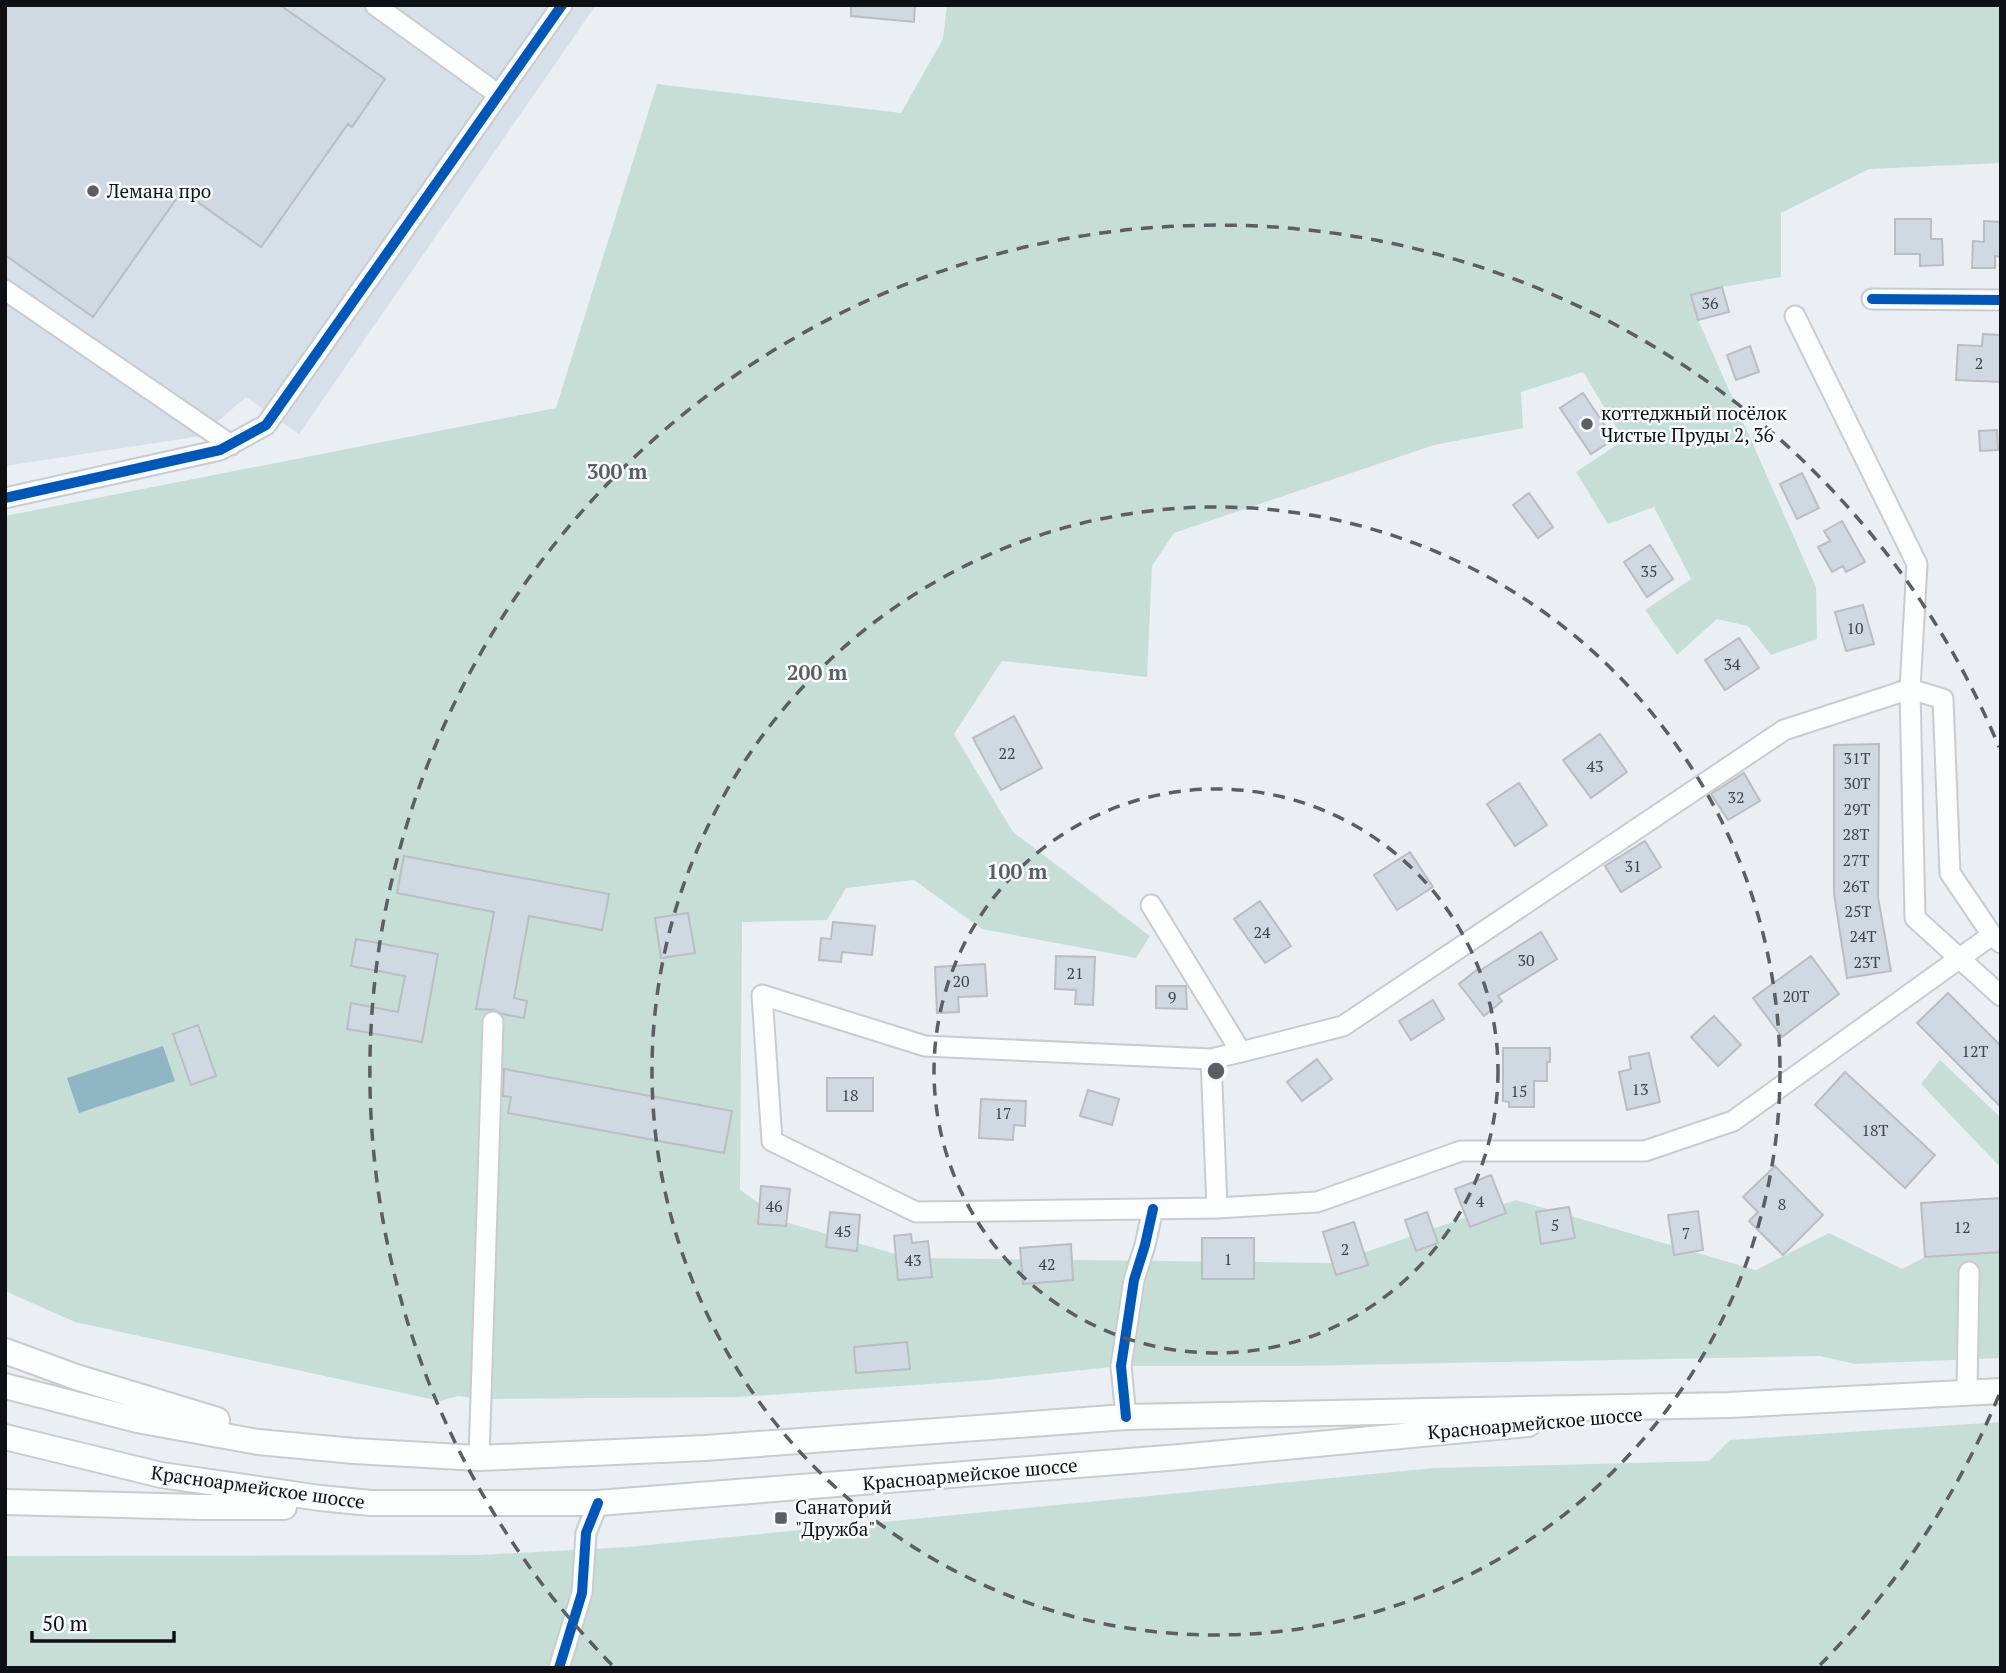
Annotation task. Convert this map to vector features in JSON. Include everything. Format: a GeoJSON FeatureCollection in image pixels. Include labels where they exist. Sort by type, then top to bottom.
{"type":"FeatureCollection","features":[{"type":"Feature","properties":{"kind":"main road"},"geometry":{"type":"LineString","coordinates":[[5,1351],[76,1377],[205,1418],[354,1451]]}},
{"type":"Feature","properties":{"kind":"main road","name":"Красноармейское шоссе"},"geometry":{"type":"LineString","coordinates":[[5,1386],[137,1420],[258,1442],[479,1458],[705,1448],[1126,1418],[1730,1405],[2001,1391]]}},
{"type":"Feature","properties":{"kind":"main road","name":"Красноармейское шоссе"},"geometry":{"type":"LineString","coordinates":[[5,1437],[161,1475],[270,1492],[371,1503],[598,1503],[1166,1458],[1730,1405]]}},
{"type":"Feature","properties":{"kind":"main road"},"geometry":{"type":"LineString","coordinates":[[5,1502],[201,1507],[303,1507],[371,1503]]}},
{"type":"Feature","properties":{"kind":"street"},"geometry":{"type":"LineString","coordinates":[[375,5],[499,95]]}},
{"type":"Feature","properties":{"kind":"street"},"geometry":{"type":"LineString","coordinates":[[5,498],[220,450],[266,425],[562,5]]}},
{"type":"Feature","properties":{"kind":"street"},"geometry":{"type":"LineString","coordinates":[[5,290],[231,445]]}},
{"type":"Feature","properties":{"kind":"street"},"geometry":{"type":"LineString","coordinates":[[1872,299],[2001,300]]}},
{"type":"Feature","properties":{"kind":"street"},"geometry":{"type":"LineString","coordinates":[[1795,316],[1917,564],[1910,689],[1915,918],[2001,996]]}},
{"type":"Feature","properties":{"kind":"street"},"geometry":{"type":"LineString","coordinates":[[1910,689],[1943,699],[1950,873],[1996,939],[1958,959],[1733,1121],[1645,1151],[1461,1151],[1317,1202],[1217,1208],[916,1212],[772,1141],[762,995],[925,1046],[1211,1059],[1343,1026],[1784,730],[1910,689]]}},
{"type":"Feature","properties":{"kind":"street"},"geometry":{"type":"LineString","coordinates":[[1151,905],[1241,1052]]}},
{"type":"Feature","properties":{"kind":"street"},"geometry":{"type":"LineString","coordinates":[[479,1458],[493,1022]]}},
{"type":"Feature","properties":{"kind":"street"},"geometry":{"type":"LineString","coordinates":[[1211,1059],[1217,1208]]}},
{"type":"Feature","properties":{"kind":"street"},"geometry":{"type":"LineString","coordinates":[[1126,1418],[1121,1366],[1134,1280],[1153,1209]]}},
{"type":"Feature","properties":{"kind":"street"},"geometry":{"type":"LineString","coordinates":[[1967,1393],[1969,1272]]}},
{"type":"Feature","properties":{"kind":"street"},"geometry":{"type":"LineString","coordinates":[[559,1668],[582,1592],[586,1533],[598,1503]]}},
{"type":"Feature","properties":{"kind":"shaded area"},"geometry":{"type":"Polygon","coordinates":[[[5,5],[596,5],[299,434],[246,397],[201,436],[5,466],[5,5]]]}},
{"type":"Feature","properties":{"kind":"green space"},"geometry":{"type":"Polygon","coordinates":[[[947,5],[2001,5],[2001,163],[1869,169],[1781,213],[1781,277],[1691,295],[1698,320],[1816,587],[1817,639],[1771,655],[1748,626],[1717,619],[1677,655],[1645,610],[1691,579],[1654,507],[1608,524],[1576,472],[1624,440],[1583,372],[1521,392],[1523,428],[1434,445],[1174,533],[1152,566],[1147,677],[1002,661],[954,734],[1013,832],[1150,936],[1136,958],[982,929],[914,880],[846,888],[827,920],[742,922],[740,1190],[785,1222],[909,1258],[1334,1263],[1516,1200],[1756,1270],[1829,1233],[1902,1269],[1925,1257],[2001,1252],[2001,1358],[1855,1364],[1820,1356],[1297,1366],[1121,1366],[988,1380],[739,1397],[480,1399],[458,1396],[440,1401],[75,1322],[5,1291],[5,516],[556,408],[657,84],[901,113],[943,39],[947,5]]]}},
{"type":"Feature","properties":{"kind":"green space"},"geometry":{"type":"Polygon","coordinates":[[[1940,1060],[2001,1118],[2001,1168],[1921,1084],[1940,1060]]]}},
{"type":"Feature","properties":{"kind":"green space"},"geometry":{"type":"Polygon","coordinates":[[[2001,1422],[2001,1668],[5,1668],[5,1556],[478,1555],[628,1547],[1434,1468],[1709,1461],[1730,1440],[2001,1422]]]}},
{"type":"Feature","properties":{"kind":"water"},"geometry":{"type":"Polygon","coordinates":[[[163,1046],[175,1081],[79,1113],[67,1078],[163,1046]]]}},
{"type":"Feature","properties":{"kind":"building","name":"Лемана про"},"geometry":{"type":"Polygon","coordinates":[[[5,5],[280,5],[385,79],[352,127],[348,124],[261,247],[182,191],[93,317],[5,255],[5,5]]]}},
{"type":"Feature","properties":{"kind":"building"},"geometry":{"type":"Polygon","coordinates":[[[851,5],[915,5],[914,22],[851,16],[851,5]]]}},
{"type":"Feature","properties":{"kind":"building"},"geometry":{"type":"Polygon","coordinates":[[[1895,219],[1931,219],[1931,239],[1942,239],[1943,265],[1920,266],[1920,254],[1895,254],[1895,219]]]}},
{"type":"Feature","properties":{"kind":"building"},"geometry":{"type":"Polygon","coordinates":[[[1984,221],[2001,222],[2001,257],[1995,256],[1995,268],[1972,268],[1973,241],[1984,242],[1984,221]]]}},
{"type":"Feature","properties":{"kind":"building"},"geometry":{"type":"Polygon","coordinates":[[[1722,287],[1729,312],[1698,320],[1691,295],[1722,287]]]}},
{"type":"Feature","properties":{"kind":"building"},"geometry":{"type":"Polygon","coordinates":[[[1983,334],[2001,335],[2001,382],[1956,380],[1958,345],[1982,346],[1983,334]]]}},
{"type":"Feature","properties":{"kind":"building"},"geometry":{"type":"Polygon","coordinates":[[[1750,346],[1759,372],[1736,380],[1727,355],[1750,346]]]}},
{"type":"Feature","properties":{"kind":"building","name":"коттеджный посёлок Чистые Пруды 2, 36"},"geometry":{"type":"Polygon","coordinates":[[[1583,393],[1614,439],[1591,454],[1560,408],[1583,393]]]}},
{"type":"Feature","properties":{"kind":"building"},"geometry":{"type":"Polygon","coordinates":[[[1997,430],[1998,450],[1980,451],[1979,431],[1997,430]]]}},
{"type":"Feature","properties":{"kind":"building"},"geometry":{"type":"Polygon","coordinates":[[[1802,473],[1819,508],[1797,519],[1780,484],[1802,473]]]}},
{"type":"Feature","properties":{"kind":"building"},"geometry":{"type":"Polygon","coordinates":[[[1529,493],[1553,527],[1538,538],[1513,505],[1529,493]]]}},
{"type":"Feature","properties":{"kind":"building"},"geometry":{"type":"Polygon","coordinates":[[[1842,521],[1865,562],[1846,572],[1843,566],[1832,572],[1818,547],[1830,541],[1824,531],[1842,521]]]}},
{"type":"Feature","properties":{"kind":"building"},"geometry":{"type":"Polygon","coordinates":[[[1650,545],[1673,579],[1647,597],[1624,562],[1650,545]]]}},
{"type":"Feature","properties":{"kind":"building"},"geometry":{"type":"Polygon","coordinates":[[[1863,605],[1874,644],[1846,651],[1835,612],[1863,605]]]}},
{"type":"Feature","properties":{"kind":"building"},"geometry":{"type":"Polygon","coordinates":[[[1739,638],[1759,668],[1725,690],[1705,660],[1739,638]]]}},
{"type":"Feature","properties":{"kind":"building"},"geometry":{"type":"Polygon","coordinates":[[[1014,716],[1042,768],[1001,790],[973,738],[1014,716]]]}},
{"type":"Feature","properties":{"kind":"building"},"geometry":{"type":"Polygon","coordinates":[[[1600,734],[1627,772],[1591,798],[1563,760],[1600,734]]]}},
{"type":"Feature","properties":{"kind":"building"},"geometry":{"type":"Polygon","coordinates":[[[1879,744],[1878,897],[1891,971],[1847,978],[1834,894],[1834,745],[1879,744]]]}},
{"type":"Feature","properties":{"kind":"building"},"geometry":{"type":"Polygon","coordinates":[[[1744,773],[1760,801],[1728,820],[1711,794],[1744,773]]]}},
{"type":"Feature","properties":{"kind":"building"},"geometry":{"type":"Polygon","coordinates":[[[1519,783],[1547,825],[1515,846],[1487,804],[1519,783]]]}},
{"type":"Feature","properties":{"kind":"building"},"geometry":{"type":"Polygon","coordinates":[[[1645,841],[1661,867],[1621,892],[1605,866],[1645,841]]]}},
{"type":"Feature","properties":{"kind":"building"},"geometry":{"type":"Polygon","coordinates":[[[1410,852],[1433,887],[1397,910],[1374,875],[1410,852]]]}},
{"type":"Feature","properties":{"kind":"building"},"geometry":{"type":"Polygon","coordinates":[[[404,856],[609,894],[602,930],[529,916],[514,998],[527,1001],[524,1018],[494,1010],[476,1009],[494,912],[397,893],[404,856]]]}},
{"type":"Feature","properties":{"kind":"building"},"geometry":{"type":"Polygon","coordinates":[[[1260,901],[1291,946],[1265,963],[1234,919],[1260,901]]]}},
{"type":"Feature","properties":{"kind":"building"},"geometry":{"type":"Polygon","coordinates":[[[688,913],[695,953],[661,958],[655,918],[688,913]]]}},
{"type":"Feature","properties":{"kind":"building"},"geometry":{"type":"Polygon","coordinates":[[[833,922],[875,926],[872,955],[842,952],[841,962],[819,960],[821,938],[831,939],[833,922]]]}},
{"type":"Feature","properties":{"kind":"building"},"geometry":{"type":"Polygon","coordinates":[[[1541,932],[1557,959],[1498,996],[1502,1001],[1484,1016],[1459,984],[1478,969],[1479,971],[1541,932]]]}},
{"type":"Feature","properties":{"kind":"building"},"geometry":{"type":"Polygon","coordinates":[[[356,939],[438,954],[422,1042],[347,1029],[351,1003],[398,1012],[405,976],[351,966],[356,939]]]}},
{"type":"Feature","properties":{"kind":"building"},"geometry":{"type":"Polygon","coordinates":[[[1056,956],[1095,957],[1093,1005],[1075,1004],[1076,990],[1055,989],[1056,956]]]}},
{"type":"Feature","properties":{"kind":"building"},"geometry":{"type":"Polygon","coordinates":[[[1811,956],[1839,994],[1782,1037],[1753,998],[1811,956]]]}},
{"type":"Feature","properties":{"kind":"building"},"geometry":{"type":"Polygon","coordinates":[[[985,964],[987,996],[958,997],[959,1012],[937,1013],[935,967],[985,964]]]}},
{"type":"Feature","properties":{"kind":"building"},"geometry":{"type":"Polygon","coordinates":[[[1156,986],[1186,986],[1187,1009],[1156,1008],[1156,986]]]}},
{"type":"Feature","properties":{"kind":"building"},"geometry":{"type":"Polygon","coordinates":[[[1948,993],[2001,1046],[2001,1107],[1917,1023],[1948,993]]]}},
{"type":"Feature","properties":{"kind":"building"},"geometry":{"type":"Polygon","coordinates":[[[1433,1000],[1444,1019],[1411,1040],[1399,1021],[1433,1000]]]}},
{"type":"Feature","properties":{"kind":"building"},"geometry":{"type":"Polygon","coordinates":[[[1714,1016],[1741,1045],[1718,1066],[1691,1037],[1714,1016]]]}},
{"type":"Feature","properties":{"kind":"building"},"geometry":{"type":"Polygon","coordinates":[[[198,1025],[216,1076],[191,1085],[173,1034],[198,1025]]]}},
{"type":"Feature","properties":{"kind":"building"},"geometry":{"type":"Polygon","coordinates":[[[1503,1048],[1550,1048],[1547,1081],[1534,1081],[1534,1107],[1509,1107],[1509,1102],[1503,1101],[1503,1048]]]}},
{"type":"Feature","properties":{"kind":"building"},"geometry":{"type":"Polygon","coordinates":[[[1649,1053],[1660,1102],[1627,1110],[1619,1072],[1631,1069],[1629,1057],[1649,1053]]]}},
{"type":"Feature","properties":{"kind":"building"},"geometry":{"type":"Polygon","coordinates":[[[1317,1059],[1332,1079],[1302,1101],[1287,1082],[1317,1059]]]}},
{"type":"Feature","properties":{"kind":"building"},"geometry":{"type":"Polygon","coordinates":[[[504,1069],[732,1111],[724,1153],[508,1113],[511,1097],[503,1096],[504,1069]]]}},
{"type":"Feature","properties":{"kind":"building"},"geometry":{"type":"Polygon","coordinates":[[[1845,1072],[1935,1155],[1905,1188],[1815,1105],[1845,1072]]]}},
{"type":"Feature","properties":{"kind":"building"},"geometry":{"type":"Polygon","coordinates":[[[827,1078],[873,1078],[873,1111],[827,1111],[827,1078]]]}},
{"type":"Feature","properties":{"kind":"building"},"geometry":{"type":"Polygon","coordinates":[[[1088,1090],[1119,1099],[1112,1125],[1080,1116],[1088,1090]]]}},
{"type":"Feature","properties":{"kind":"building"},"geometry":{"type":"Polygon","coordinates":[[[981,1099],[1026,1101],[1025,1126],[1014,1125],[1013,1140],[979,1138],[981,1099]]]}},
{"type":"Feature","properties":{"kind":"building"},"geometry":{"type":"Polygon","coordinates":[[[1775,1166],[1823,1215],[1783,1255],[1749,1221],[1758,1212],[1743,1197],[1775,1166]]]}},
{"type":"Feature","properties":{"kind":"building"},"geometry":{"type":"Polygon","coordinates":[[[1491,1175],[1506,1213],[1470,1227],[1455,1189],[1491,1175]]]}},
{"type":"Feature","properties":{"kind":"building"},"geometry":{"type":"Polygon","coordinates":[[[761,1186],[790,1189],[786,1226],[758,1224],[761,1186]]]}},
{"type":"Feature","properties":{"kind":"building"},"geometry":{"type":"Polygon","coordinates":[[[2001,1198],[2001,1252],[1925,1257],[1921,1203],[2001,1198]]]}},
{"type":"Feature","properties":{"kind":"building"},"geometry":{"type":"Polygon","coordinates":[[[1569,1207],[1575,1238],[1541,1244],[1536,1212],[1569,1207]]]}},
{"type":"Feature","properties":{"kind":"building"},"geometry":{"type":"Polygon","coordinates":[[[1698,1211],[1703,1250],[1674,1255],[1668,1215],[1698,1211]]]}},
{"type":"Feature","properties":{"kind":"building"},"geometry":{"type":"Polygon","coordinates":[[[830,1212],[860,1215],[857,1251],[826,1247],[830,1212]]]}},
{"type":"Feature","properties":{"kind":"building"},"geometry":{"type":"Polygon","coordinates":[[[1427,1212],[1438,1243],[1416,1251],[1405,1220],[1427,1212]]]}},
{"type":"Feature","properties":{"kind":"building"},"geometry":{"type":"Polygon","coordinates":[[[1354,1222],[1368,1265],[1336,1275],[1323,1232],[1354,1222]]]}},
{"type":"Feature","properties":{"kind":"building"},"geometry":{"type":"Polygon","coordinates":[[[911,1234],[912,1243],[928,1241],[932,1277],[898,1280],[894,1236],[911,1234]]]}},
{"type":"Feature","properties":{"kind":"building"},"geometry":{"type":"Polygon","coordinates":[[[1202,1238],[1254,1238],[1254,1279],[1202,1279],[1202,1238]]]}},
{"type":"Feature","properties":{"kind":"building"},"geometry":{"type":"Polygon","coordinates":[[[1071,1244],[1073,1280],[1023,1284],[1020,1248],[1071,1244]]]}},
{"type":"Feature","properties":{"kind":"building"},"geometry":{"type":"Polygon","coordinates":[[[907,1342],[910,1369],[856,1373],[854,1347],[907,1342]]]}},
{"type":"Feature","properties":{"kind":"cycle path"},"geometry":{"type":"LineString","coordinates":[[5,498],[220,450],[266,425],[562,5]]}},
{"type":"Feature","properties":{"kind":"cycle path"},"geometry":{"type":"LineString","coordinates":[[1872,299],[2001,300]]}},
{"type":"Feature","properties":{"kind":"cycle path"},"geometry":{"type":"LineString","coordinates":[[1126,1417],[1121,1366],[1134,1280],[1153,1209]]}},
{"type":"Feature","properties":{"kind":"cycle path"},"geometry":{"type":"LineString","coordinates":[[559,1668],[582,1593],[586,1533],[598,1503]]}},
{"type":"Feature","properties":{"kind":"place","name":"Лемана про"},"geometry":{"type":"Point","coordinates":[93,191]}},
{"type":"Feature","properties":{"kind":"place","name":"коттеджный посёлок Чистые Пруды 2, 36"},"geometry":{"type":"Point","coordinates":[1587,424]}},
{"type":"Feature","properties":{"kind":"place","name":"Санаторий \"Дружба\""},"geometry":{"type":"Point","coordinates":[781,1518]}}]}
